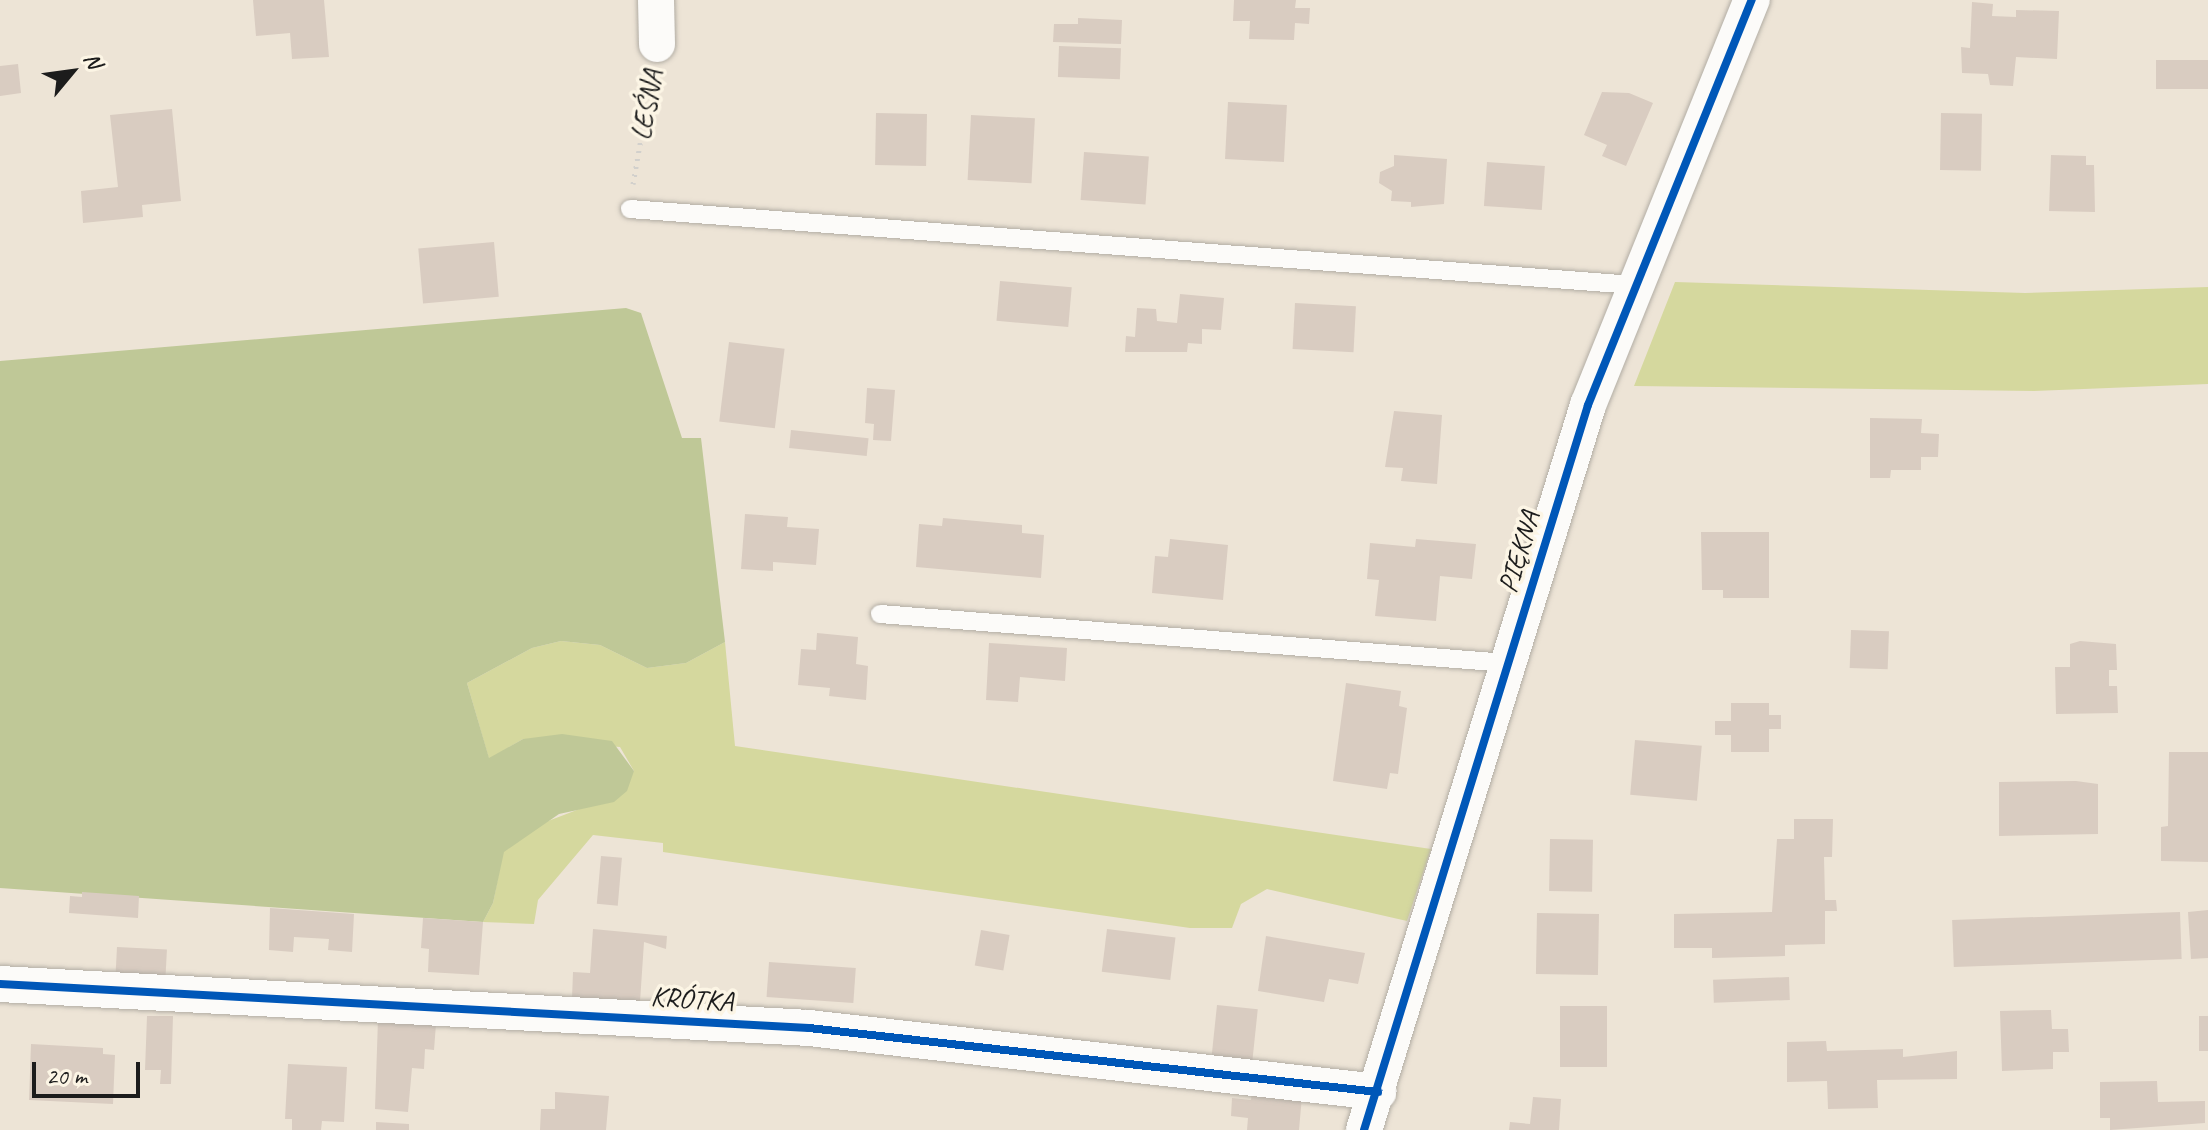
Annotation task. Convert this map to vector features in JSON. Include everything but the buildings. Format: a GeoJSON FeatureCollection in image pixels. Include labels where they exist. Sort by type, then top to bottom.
{"type":"FeatureCollection","features":[{"type":"Feature","properties":{"kind":"street","name":"LEŚNA"},"geometry":{"type":"LineString","coordinates":[[656,0],[657,44]]}},
{"type":"Feature","properties":{"kind":"street","name":"PIĘKNA"},"geometry":{"type":"LineString","coordinates":[[1364,1130],[1588,405],[1634,285],[1752,0]]}},
{"type":"Feature","properties":{"kind":"street","name":"KRÓTKA"},"geometry":{"type":"LineString","coordinates":[[0,984],[809,1028],[1378,1092]]}},
{"type":"Feature","properties":{"kind":"lane"},"geometry":{"type":"LineString","coordinates":[[630,209],[1634,285]]}},
{"type":"Feature","properties":{"kind":"lane"},"geometry":{"type":"LineString","coordinates":[[880,614],[1507,663]]}},
{"type":"Feature","properties":{"kind":"green space"},"geometry":{"type":"Polygon","coordinates":[[[1675,282],[2025,293],[2208,287],[2208,384],[2034,391],[1634,386],[1675,282]]]}},
{"type":"Feature","properties":{"kind":"green space"},"geometry":{"type":"Polygon","coordinates":[[[626,308],[641,313],[682,438],[701,438],[725,642],[686,663],[647,668],[600,645],[561,641],[532,648],[467,683],[489,758],[523,739],[562,734],[612,741],[634,771],[627,791],[614,802],[559,814],[504,852],[493,903],[483,922],[0,888],[0,361],[626,308]]]}},
{"type":"Feature","properties":{"kind":"green space"},"geometry":{"type":"Polygon","coordinates":[[[561,641],[600,645],[647,668],[686,663],[725,642],[735,746],[1431,849],[1407,921],[1267,889],[1241,904],[1232,928],[1190,928],[663,852],[663,843],[593,835],[538,900],[534,924],[483,922],[493,903],[503,852],[543,823],[582,808],[634,771],[620,747],[523,739],[489,759],[467,683],[532,648],[561,641]]]}},
{"type":"Feature","properties":{"kind":"cycle path"},"geometry":{"type":"LineString","coordinates":[[1364,1130],[1588,405],[1752,0]]}},
{"type":"Feature","properties":{"kind":"cycle path"},"geometry":{"type":"LineString","coordinates":[[0,984],[809,1028],[1378,1092]]}}]}
